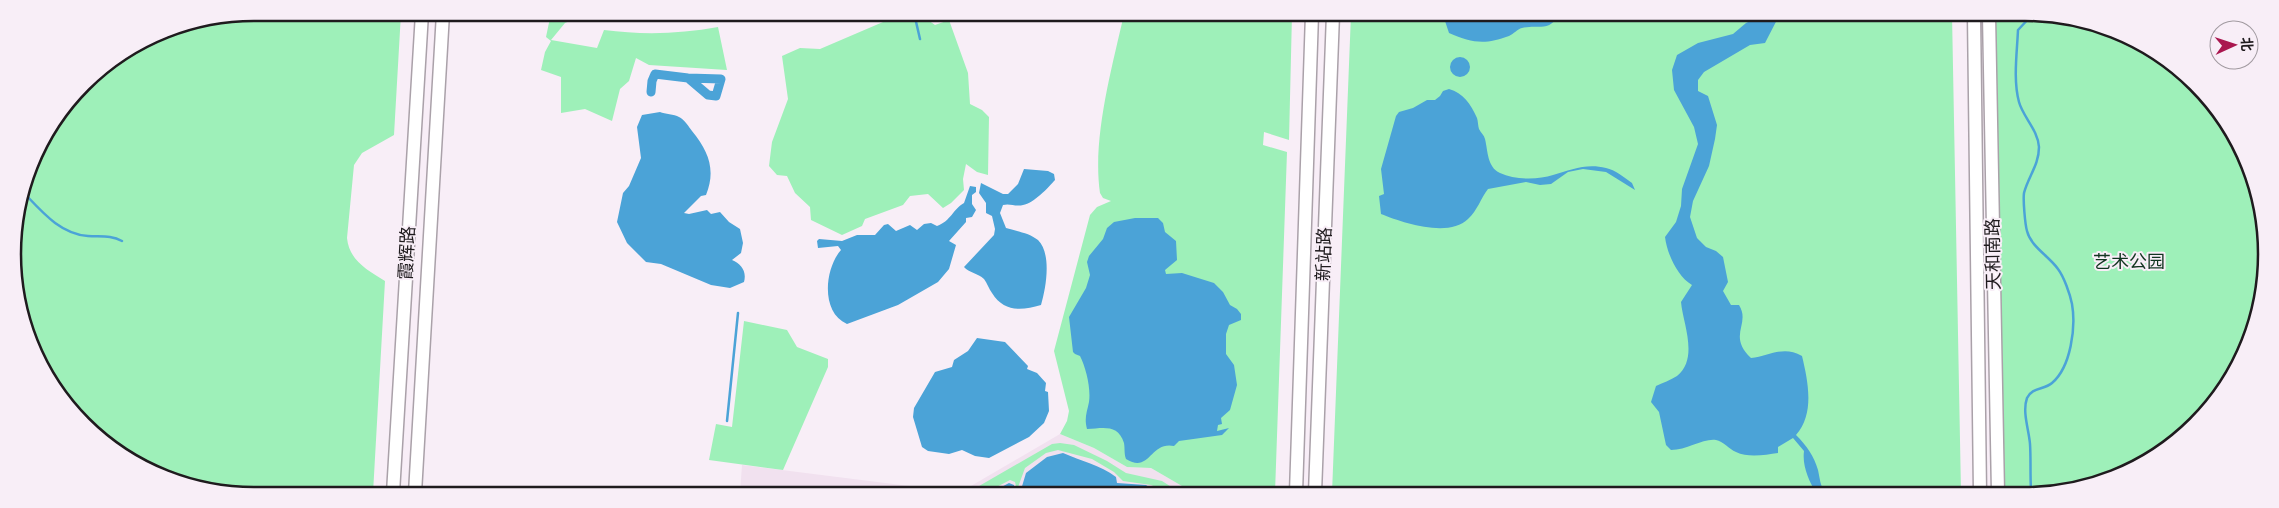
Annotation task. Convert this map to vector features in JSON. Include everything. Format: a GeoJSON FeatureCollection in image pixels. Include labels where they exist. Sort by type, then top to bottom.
{"type":"FeatureCollection","features":[{"type":"Feature","properties":{"kind":"street","name":"霞辉路"},"geometry":{"type":"LineString","coordinates":[[393,487],[422,21]]}},
{"type":"Feature","properties":{"kind":"street","name":"霞辉路"},"geometry":{"type":"LineString","coordinates":[[415,487],[443,21]]}},
{"type":"Feature","properties":{"kind":"street","name":"新站路"},"geometry":{"type":"LineString","coordinates":[[1296,487],[1312,21]]}},
{"type":"Feature","properties":{"kind":"street","name":"新站路"},"geometry":{"type":"LineString","coordinates":[[1315,487],[1333,21]]}},
{"type":"Feature","properties":{"kind":"street","name":"天和南路"},"geometry":{"type":"LineString","coordinates":[[1974,21],[1980,487]]}},
{"type":"Feature","properties":{"kind":"street","name":"天和南路"},"geometry":{"type":"LineString","coordinates":[[1989,21],[1998,487]]}},
{"type":"Feature","properties":{"kind":"shaded area"},"geometry":{"type":"Polygon","coordinates":[[[1060,434],[1094,448],[1127,467],[1151,468],[1184,487],[969,487],[1060,434]]]}},
{"type":"Feature","properties":{"kind":"shaded area"},"geometry":{"type":"Polygon","coordinates":[[[742,465],[917,487],[740,487],[742,465]]]}},
{"type":"Feature","properties":{"kind":"green space"},"geometry":{"type":"Polygon","coordinates":[[[254,21],[401,21],[394,135],[362,153],[354,165],[347,238],[351,252],[360,264],[385,281],[373,487],[254,487],[224,485],[194,479],[151,463],[112,439],[89,419],[69,396],[52,370],[34,329],[23,284],[21,254],[23,224],[29,194],[45,151],[69,112],[89,89],[112,69],[151,45],[194,29],[224,23],[254,21]]]}},
{"type":"Feature","properties":{"kind":"green space"},"geometry":{"type":"Polygon","coordinates":[[[549,21],[570,21],[565,23],[551,40],[597,48],[604,30],[632,33],[661,33],[718,27],[727,70],[649,65],[636,58],[629,81],[620,89],[612,121],[585,109],[561,113],[561,77],[541,70],[545,52],[551,41],[546,37],[549,21]]]}},
{"type":"Feature","properties":{"kind":"green space"},"geometry":{"type":"Polygon","coordinates":[[[885,21],[929,21],[935,25],[949,21],[968,73],[970,104],[982,110],[989,117],[988,175],[977,172],[966,164],[963,179],[964,190],[943,208],[928,194],[910,196],[903,205],[865,219],[862,226],[842,235],[811,220],[810,207],[795,193],[787,176],[777,175],[769,166],[772,142],[788,99],[782,56],[800,48],[820,49],[885,21]]]}},
{"type":"Feature","properties":{"kind":"green space"},"geometry":{"type":"Polygon","coordinates":[[[1122,21],[1292,21],[1289,140],[1264,132],[1263,145],[1287,152],[1275,487],[1184,487],[1151,468],[1127,467],[1094,448],[1060,434],[1067,421],[1069,411],[1054,351],[1090,215],[1097,207],[1111,201],[1103,198],[1100,193],[1098,172],[1101,126],[1122,21]]]}},
{"type":"Feature","properties":{"kind":"green space"},"geometry":{"type":"Polygon","coordinates":[[[1351,21],[1952,21],[1961,487],[1332,487],[1351,21]]]}},
{"type":"Feature","properties":{"kind":"green space","name":"艺术公园"},"geometry":{"type":"Polygon","coordinates":[[[1994,21],[2055,23],[2100,34],[2141,52],[2167,69],[2190,89],[2210,112],[2234,151],[2250,194],[2256,224],[2258,254],[2256,284],[2245,329],[2227,370],[2210,396],[2190,419],[2167,439],[2128,463],[2085,479],[2055,485],[2000,487],[1994,21]]]}},
{"type":"Feature","properties":{"kind":"green space"},"geometry":{"type":"Polygon","coordinates":[[[744,321],[787,330],[797,347],[828,359],[828,367],[783,470],[709,460],[716,424],[732,427],[744,321]]]}},
{"type":"Feature","properties":{"kind":"green space"},"geometry":{"type":"Polygon","coordinates":[[[1052,444],[1074,445],[1107,461],[1126,473],[1162,481],[1172,487],[1156,487],[1123,481],[1114,472],[1092,459],[1058,450],[1046,453],[1025,468],[1018,487],[1016,487],[1015,482],[1010,480],[997,487],[977,487],[1052,444]]]}},
{"type":"Feature","properties":{"kind":"water"},"geometry":{"type":"Polygon","coordinates":[[[1445,21],[1555,21],[1543,27],[1522,28],[1509,36],[1486,42],[1472,41],[1449,33],[1445,21]]]}},
{"type":"Feature","properties":{"kind":"water"},"geometry":{"type":"Polygon","coordinates":[[[1750,21],[1776,21],[1765,43],[1750,45],[1704,72],[1698,80],[1698,91],[1708,96],[1717,125],[1709,166],[1693,201],[1690,217],[1697,238],[1706,247],[1716,251],[1723,257],[1728,282],[1723,291],[1731,305],[1739,305],[1742,312],[1740,336],[1744,350],[1751,358],[1783,351],[1789,351],[1802,356],[1808,386],[1808,407],[1802,427],[1796,435],[1812,456],[1822,487],[1813,487],[1805,468],[1804,451],[1793,438],[1778,447],[1778,453],[1762,455],[1741,454],[1716,440],[1671,450],[1666,445],[1659,412],[1651,402],[1656,386],[1677,376],[1684,369],[1688,350],[1681,302],[1692,285],[1682,277],[1674,264],[1668,251],[1665,237],[1676,222],[1681,206],[1682,189],[1698,144],[1694,127],[1674,90],[1672,70],[1677,55],[1698,43],[1733,34],[1750,21]]]}},
{"type":"Feature","properties":{"kind":"water"},"geometry":{"type":"Polygon","coordinates":[[[1456,57],[1464,57],[1470,63],[1470,71],[1464,77],[1456,77],[1450,71],[1450,63],[1456,57]]]}},
{"type":"Feature","properties":{"kind":"water"},"geometry":{"type":"Polygon","coordinates":[[[1449,89],[1462,96],[1472,108],[1477,118],[1479,129],[1485,138],[1490,163],[1500,173],[1512,177],[1534,178],[1547,177],[1592,166],[1609,169],[1619,174],[1632,183],[1635,190],[1606,172],[1583,169],[1568,172],[1551,184],[1540,185],[1526,182],[1488,189],[1468,219],[1460,225],[1449,228],[1413,225],[1381,214],[1379,196],[1384,194],[1381,169],[1396,116],[1399,112],[1413,108],[1427,100],[1435,100],[1443,91],[1449,89]]]}},
{"type":"Feature","properties":{"kind":"water"},"geometry":{"type":"Polygon","coordinates":[[[660,112],[677,116],[685,121],[707,154],[710,177],[706,195],[701,196],[684,213],[689,214],[707,210],[711,214],[720,212],[729,222],[740,229],[743,243],[741,253],[732,260],[742,268],[745,274],[744,282],[730,288],[711,285],[661,264],[646,262],[627,243],[617,222],[623,193],[629,186],[641,158],[637,127],[642,115],[660,112]]]}},
{"type":"Feature","properties":{"kind":"water"},"geometry":{"type":"Polygon","coordinates":[[[1024,169],[1048,171],[1054,174],[1055,180],[1040,195],[1027,204],[1003,205],[1000,213],[1006,228],[1027,234],[1038,240],[1045,254],[1047,271],[1041,305],[1020,309],[1002,304],[992,293],[984,279],[964,267],[994,235],[995,229],[992,216],[986,213],[986,203],[979,193],[981,183],[1003,194],[1008,194],[1018,184],[1024,169]]]}},
{"type":"Feature","properties":{"kind":"water"},"geometry":{"type":"Polygon","coordinates":[[[970,186],[976,187],[976,192],[972,195],[972,204],[976,210],[972,217],[966,218],[966,222],[949,241],[956,245],[949,269],[938,282],[898,305],[847,324],[838,318],[832,310],[828,289],[831,267],[841,250],[838,246],[818,248],[817,241],[819,239],[842,241],[857,235],[875,235],[884,225],[888,224],[896,231],[910,225],[917,230],[924,224],[931,223],[937,226],[946,221],[964,203],[970,186]]]}},
{"type":"Feature","properties":{"kind":"water"},"geometry":{"type":"Polygon","coordinates":[[[1135,218],[1158,218],[1163,223],[1165,232],[1176,241],[1177,260],[1165,270],[1166,274],[1182,273],[1214,283],[1223,292],[1230,305],[1241,314],[1241,320],[1229,325],[1226,334],[1226,354],[1234,365],[1237,385],[1230,410],[1221,418],[1222,424],[1218,425],[1217,431],[1229,428],[1222,435],[1179,441],[1174,446],[1160,448],[1140,463],[1134,463],[1126,459],[1124,443],[1114,430],[1110,428],[1087,429],[1089,384],[1080,356],[1073,352],[1069,317],[1086,288],[1090,275],[1087,262],[1089,256],[1103,239],[1107,228],[1114,222],[1135,218]]]}},
{"type":"Feature","properties":{"kind":"water"},"geometry":{"type":"Polygon","coordinates":[[[977,338],[1005,342],[1028,366],[1027,369],[1037,373],[1046,383],[1045,391],[1048,392],[1049,411],[1044,423],[1029,437],[989,458],[975,456],[962,450],[949,454],[928,451],[922,447],[913,417],[914,408],[935,372],[952,367],[954,360],[968,351],[977,338]]]}},
{"type":"Feature","properties":{"kind":"water"},"geometry":{"type":"Polygon","coordinates":[[[1063,453],[1104,469],[1116,477],[1117,483],[1146,485],[1149,487],[1022,487],[1026,473],[1047,457],[1063,453]]]}},
{"type":"Feature","properties":{"kind":"water"},"geometry":{"type":"Polygon","coordinates":[[[1009,483],[1014,485],[1014,487],[1001,487],[1009,483]]]}},
{"type":"Feature","properties":{"kind":"waterway"},"geometry":{"type":"LineString","coordinates":[[916,21],[920,39]]}},
{"type":"Feature","properties":{"kind":"waterway"},"geometry":{"type":"LineString","coordinates":[[2026,21],[2018,30],[2016,85],[2019,102],[2036,135],[2039,147],[2037,160],[2024,193],[2027,231],[2032,242],[2054,264],[2062,276],[2072,304],[2073,313],[2071,346],[2064,367],[2052,383],[2035,390],[2027,398],[2025,415],[2030,444],[2031,487]]}},
{"type":"Feature","properties":{"kind":"waterway"},"geometry":{"type":"LineString","coordinates":[[651,92],[655,74],[721,79],[716,96],[708,95],[688,78]]}},
{"type":"Feature","properties":{"kind":"waterway"},"geometry":{"type":"LineString","coordinates":[[28,197],[53,221],[69,231],[88,236],[110,237],[122,241]]}},
{"type":"Feature","properties":{"kind":"waterway"},"geometry":{"type":"LineString","coordinates":[[727,421],[738,313]]}}]}
